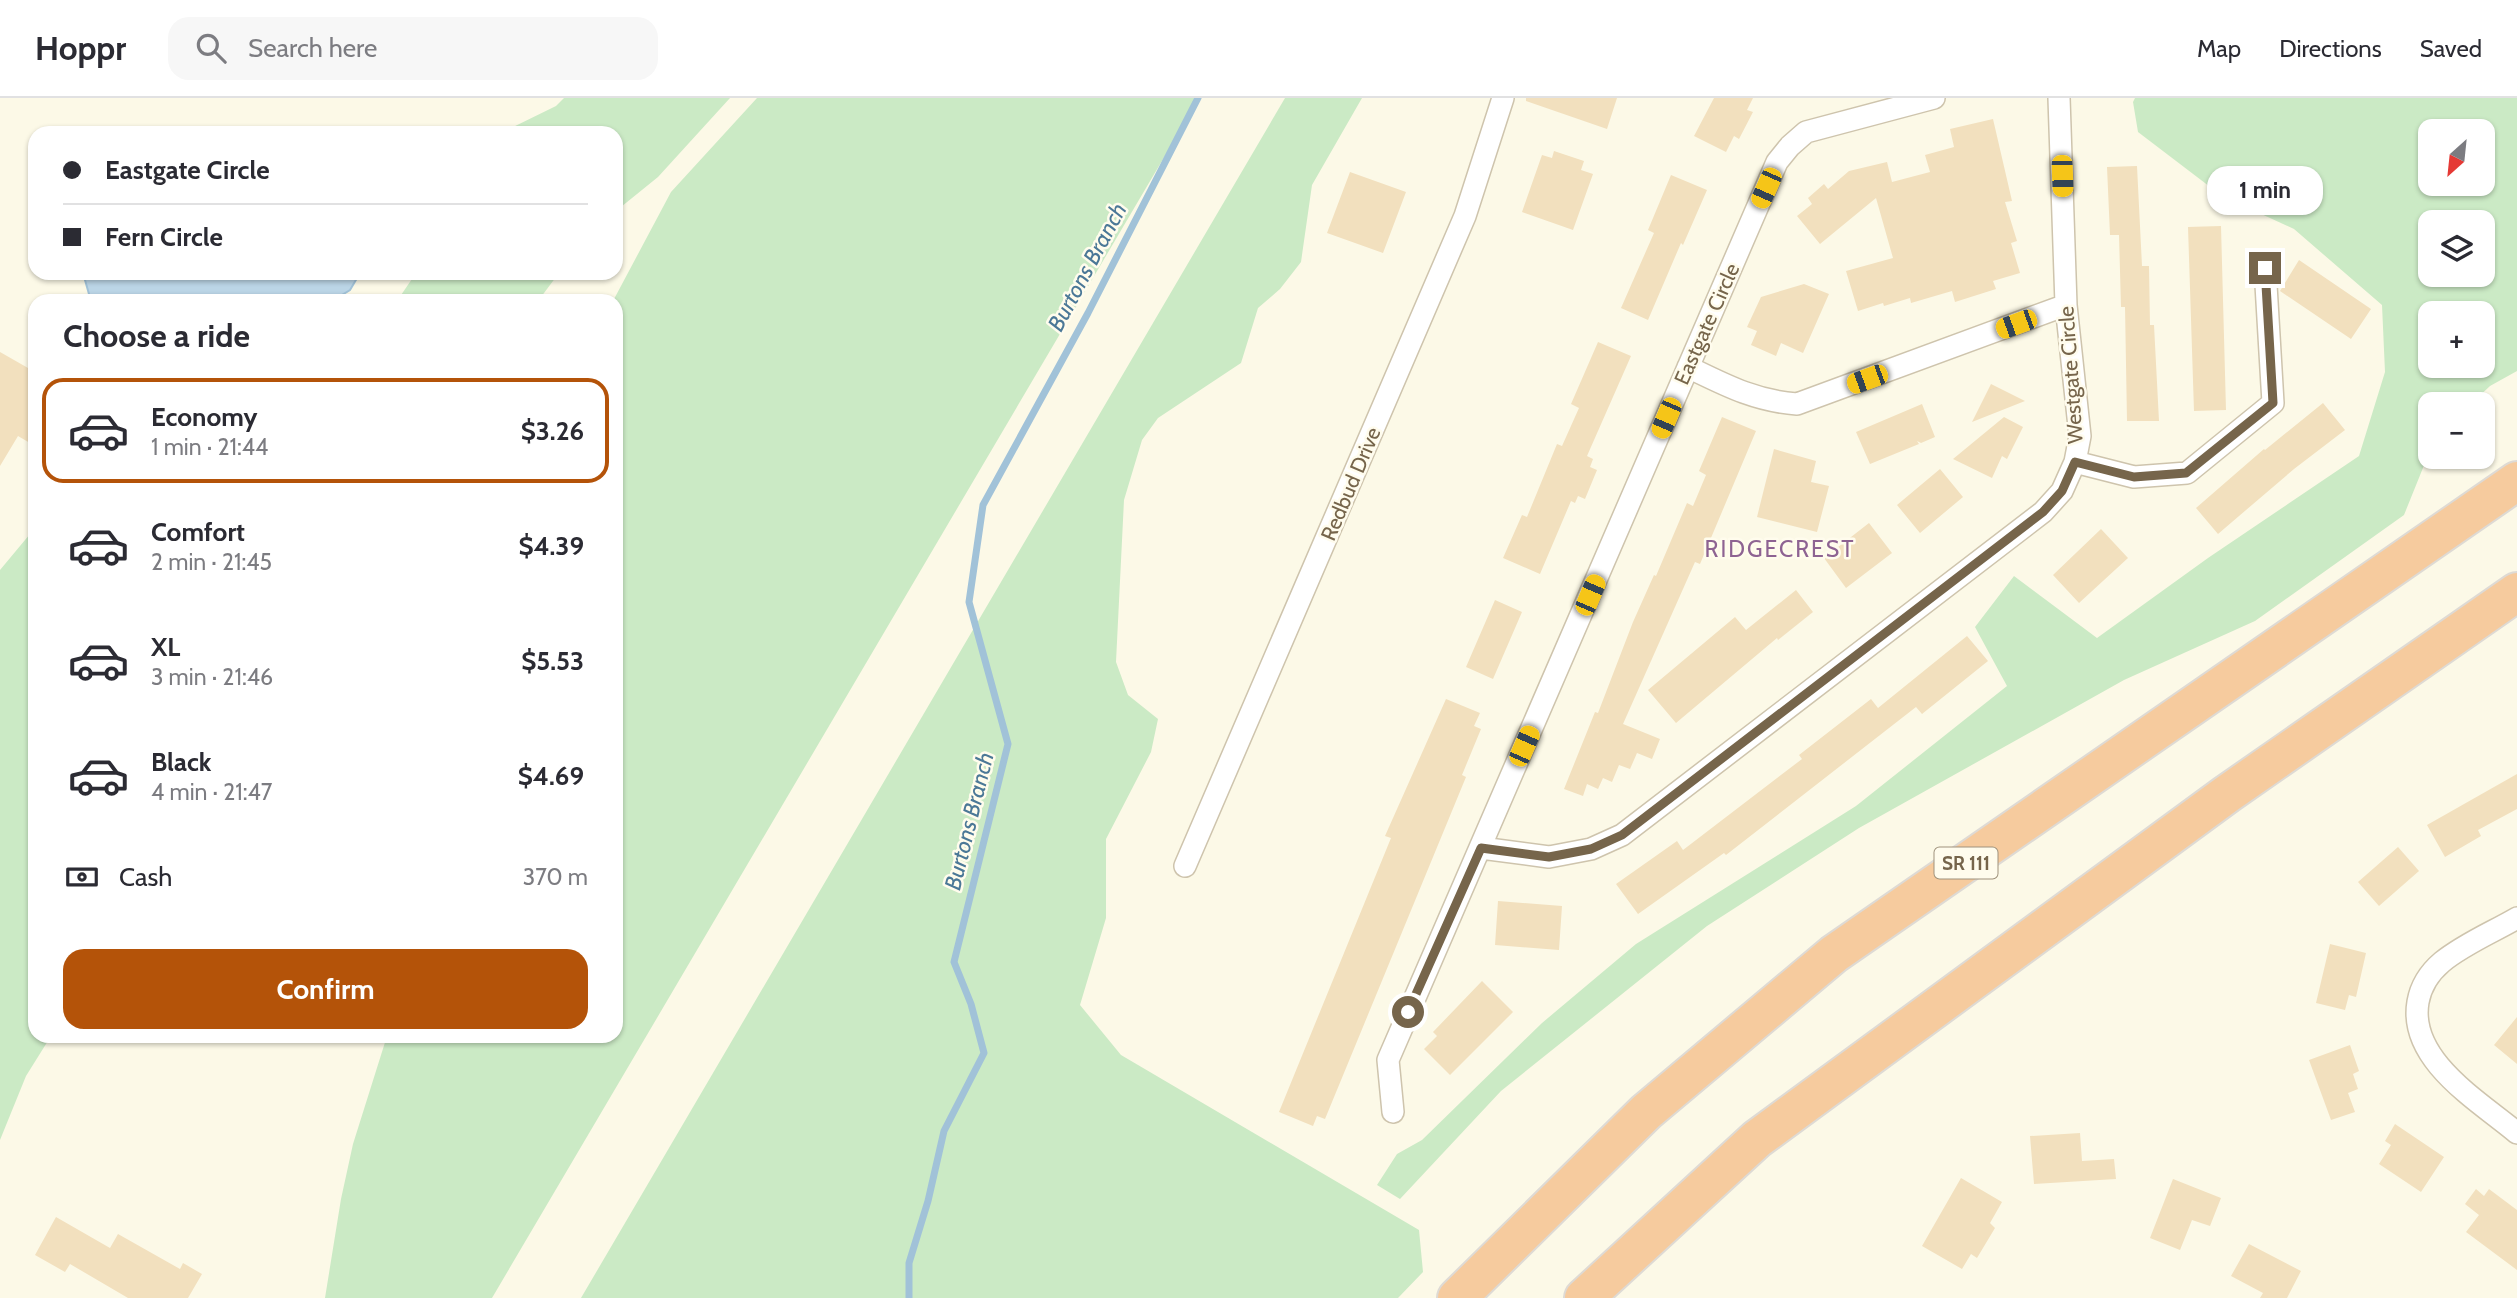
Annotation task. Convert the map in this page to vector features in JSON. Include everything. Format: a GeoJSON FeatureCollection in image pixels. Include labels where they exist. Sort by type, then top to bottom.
{"type":"FeatureCollection","features":[{"type":"Feature","properties":{"kind":"highway","name":"SR 111"},"geometry":{"type":"LineString","coordinates":[[1457,1298],[1646,1112],[1834,954],[2517,481]]}},
{"type":"Feature","properties":{"kind":"highway"},"geometry":{"type":"LineString","coordinates":[[1584,1298],[1757,1139],[2227,794],[2517,592]]}},
{"type":"Feature","properties":{"kind":"street","name":"Redbud Drive"},"geometry":{"type":"LineString","coordinates":[[1185,866],[1465,216],[1503,98]]}},
{"type":"Feature","properties":{"kind":"street","name":"Eastgate Circle"},"geometry":{"type":"LineString","coordinates":[[1393,1112],[1388,1060],[1777,162],[1806,132],[1934,98]]}},
{"type":"Feature","properties":{"kind":"street","name":"Westgate Circle"},"geometry":{"type":"LineString","coordinates":[[1481,848],[1549,857],[1591,849],[1622,835],[2043,512],[2062,491],[2075,462],[2080,436],[2066,305],[2059,98]]}},
{"type":"Feature","properties":{"kind":"street"},"geometry":{"type":"LineString","coordinates":[[2075,462],[2134,477],[2186,473],[2273,403],[2265,268]]}},
{"type":"Feature","properties":{"kind":"street"},"geometry":{"type":"LineString","coordinates":[[1688,367],[1738,392],[1771,402],[1797,404],[2066,305]]}},
{"type":"Feature","properties":{"kind":"street"},"geometry":{"type":"LineString","coordinates":[[2517,918],[2444,961],[2427,976],[2420,992],[2416,1013],[2423,1044],[2441,1069],[2517,1133]]}},
{"type":"Feature","properties":{"kind":"green space"},"geometry":{"type":"Polygon","coordinates":[[[564,98],[730,98],[658,177],[623,205],[623,126],[515,126],[556,106],[564,98]]]}},
{"type":"Feature","properties":{"kind":"green space"},"geometry":{"type":"Polygon","coordinates":[[[757,98],[1199,98],[492,1298],[325,1298],[353,1144],[385,1043],[623,1043],[623,294],[617,294],[671,192],[757,98]]]}},
{"type":"Feature","properties":{"kind":"green space"},"geometry":{"type":"Polygon","coordinates":[[[1285,98],[1362,98],[1312,185],[1301,262],[1280,289],[1258,308],[1241,363],[1158,418],[1142,440],[1124,500],[1116,662],[1128,695],[1158,719],[1151,752],[1106,839],[1106,918],[1080,1005],[1121,1055],[1419,1230],[1423,1272],[1398,1298],[581,1298],[1285,98]]]}},
{"type":"Feature","properties":{"kind":"green space"},"geometry":{"type":"Polygon","coordinates":[[[2135,98],[2517,98],[2517,371],[2484,392],[2418,392],[2418,469],[2423,469],[2404,515],[2255,621],[2124,680],[1859,828],[1707,926],[1501,1091],[1400,1199],[1377,1185],[1397,1154],[1422,1140],[1542,1023],[1636,944],[1856,806],[2007,686],[1975,627],[2014,576],[2097,638],[2208,558],[2359,456],[2385,372],[2382,305],[2294,229],[2222,196],[2138,132],[2133,102],[2135,98]]]}},
{"type":"Feature","properties":{"kind":"green space"},"geometry":{"type":"Polygon","coordinates":[[[411,280],[554,280],[543,294],[402,294],[411,280]]]}},
{"type":"Feature","properties":{"kind":"green space"},"geometry":{"type":"Polygon","coordinates":[[[28,536],[28,1043],[47,1043],[26,1076],[0,1140],[0,570],[28,536]]]}},
{"type":"Feature","properties":{"kind":"water"},"geometry":{"type":"Polygon","coordinates":[[[85,280],[356,280],[350,290],[343,294],[89,294],[85,280]]]}},
{"type":"Feature","properties":{"kind":"building"},"geometry":{"type":"Polygon","coordinates":[[[1526,98],[1617,98],[1607,129],[1526,101],[1526,98]]]}},
{"type":"Feature","properties":{"kind":"building"},"geometry":{"type":"Polygon","coordinates":[[[1714,98],[1753,98],[1747,110],[1753,112],[1739,139],[1734,136],[1726,152],[1694,136],[1714,98]]]}},
{"type":"Feature","properties":{"kind":"building"},"geometry":{"type":"Polygon","coordinates":[[[1993,119],[2012,201],[2005,202],[2017,241],[2011,243],[2020,273],[1993,281],[1996,289],[1955,302],[1952,291],[1911,303],[1910,298],[1858,311],[1846,271],[1893,258],[1876,198],[1820,244],[1797,216],[1812,204],[1808,198],[1824,184],[1828,189],[1849,171],[1887,162],[1892,182],[1930,172],[1925,155],[1954,147],[1950,129],[1993,119]]]}},
{"type":"Feature","properties":{"kind":"building"},"geometry":{"type":"Polygon","coordinates":[[[1554,151],[1584,161],[1581,170],[1593,174],[1573,230],[1522,212],[1542,155],[1552,158],[1554,151]]]}},
{"type":"Feature","properties":{"kind":"building"},"geometry":{"type":"Polygon","coordinates":[[[2137,166],[2142,266],[2149,266],[2150,325],[2154,325],[2159,421],[2127,421],[2125,307],[2121,307],[2119,235],[2110,235],[2107,167],[2137,166]]]}},
{"type":"Feature","properties":{"kind":"building"},"geometry":{"type":"Polygon","coordinates":[[[1350,172],[1406,192],[1383,253],[1327,233],[1350,172]]]}},
{"type":"Feature","properties":{"kind":"building"},"geometry":{"type":"Polygon","coordinates":[[[1671,175],[1707,190],[1648,320],[1621,308],[1654,233],[1648,230],[1671,175]]]}},
{"type":"Feature","properties":{"kind":"building"},"geometry":{"type":"Polygon","coordinates":[[[2221,226],[2226,410],[2194,411],[2188,227],[2221,226]]]}},
{"type":"Feature","properties":{"kind":"building"},"geometry":{"type":"Polygon","coordinates":[[[2299,260],[2371,309],[2351,339],[2280,291],[2299,260]]]}},
{"type":"Feature","properties":{"kind":"building"},"geometry":{"type":"Polygon","coordinates":[[[1804,284],[1829,294],[1803,353],[1781,343],[1776,356],[1751,345],[1757,331],[1747,327],[1761,297],[1804,284]]]}},
{"type":"Feature","properties":{"kind":"building"},"geometry":{"type":"Polygon","coordinates":[[[1598,342],[1631,356],[1587,456],[1593,459],[1590,467],[1597,470],[1585,499],[1578,496],[1575,503],[1571,501],[1540,574],[1503,558],[1522,515],[1527,517],[1557,444],[1562,446],[1579,408],[1571,404],[1598,342]]]}},
{"type":"Feature","properties":{"kind":"building"},"geometry":{"type":"Polygon","coordinates":[[[0,352],[28,368],[28,442],[18,436],[0,466],[0,352]]]}},
{"type":"Feature","properties":{"kind":"building"},"geometry":{"type":"Polygon","coordinates":[[[1991,384],[2025,401],[1972,422],[1991,384]]]}},
{"type":"Feature","properties":{"kind":"building"},"geometry":{"type":"Polygon","coordinates":[[[2323,403],[2345,430],[2294,469],[2218,534],[2196,508],[2264,449],[2323,403]]]}},
{"type":"Feature","properties":{"kind":"building"},"geometry":{"type":"Polygon","coordinates":[[[1922,404],[1935,437],[1921,443],[1917,441],[1919,444],[1870,464],[1856,432],[1922,404]]]}},
{"type":"Feature","properties":{"kind":"building"},"geometry":{"type":"Polygon","coordinates":[[[1722,417],[1756,431],[1700,564],[1695,562],[1623,724],[1660,739],[1652,759],[1637,753],[1630,769],[1619,765],[1612,782],[1603,778],[1598,789],[1587,784],[1583,796],[1564,789],[1654,575],[1656,576],[1687,503],[1693,506],[1706,475],[1699,471],[1722,417]]]}},
{"type":"Feature","properties":{"kind":"building"},"geometry":{"type":"Polygon","coordinates":[[[2004,417],[2023,427],[2007,459],[2002,456],[1992,478],[1953,459],[2004,417]]]}},
{"type":"Feature","properties":{"kind":"building"},"geometry":{"type":"Polygon","coordinates":[[[1774,449],[1816,461],[1811,482],[1829,486],[1817,532],[1757,517],[1774,449]]]}},
{"type":"Feature","properties":{"kind":"building"},"geometry":{"type":"Polygon","coordinates":[[[1940,469],[1963,497],[1920,533],[1897,505],[1940,469]]]}},
{"type":"Feature","properties":{"kind":"building"},"geometry":{"type":"Polygon","coordinates":[[[1869,523],[1892,553],[1846,588],[1824,558],[1869,523]]]}},
{"type":"Feature","properties":{"kind":"building"},"geometry":{"type":"Polygon","coordinates":[[[2101,529],[2128,558],[2079,603],[2053,575],[2101,529]]]}},
{"type":"Feature","properties":{"kind":"building"},"geometry":{"type":"Polygon","coordinates":[[[1796,590],[1813,612],[1778,640],[1777,638],[1676,723],[1648,690],[1735,617],[1746,630],[1796,590]]]}},
{"type":"Feature","properties":{"kind":"building"},"geometry":{"type":"Polygon","coordinates":[[[1495,600],[1522,612],[1493,679],[1466,667],[1495,600]]]}},
{"type":"Feature","properties":{"kind":"building"},"geometry":{"type":"Polygon","coordinates":[[[1967,636],[1988,661],[1922,714],[1916,707],[1726,855],[1724,853],[1638,914],[1616,884],[1677,841],[1683,850],[1802,759],[1799,755],[1871,699],[1878,708],[1967,636]]]}},
{"type":"Feature","properties":{"kind":"building"},"geometry":{"type":"Polygon","coordinates":[[[1446,699],[1480,713],[1474,726],[1481,729],[1462,775],[1466,777],[1325,1119],[1317,1116],[1313,1126],[1279,1112],[1391,838],[1385,836],[1446,699]]]}},
{"type":"Feature","properties":{"kind":"building"},"geometry":{"type":"Polygon","coordinates":[[[2517,774],[2517,809],[2478,830],[2481,836],[2445,857],[2427,825],[2517,774]]]}},
{"type":"Feature","properties":{"kind":"building"},"geometry":{"type":"Polygon","coordinates":[[[2398,847],[2419,871],[2379,906],[2358,882],[2398,847]]]}},
{"type":"Feature","properties":{"kind":"building"},"geometry":{"type":"Polygon","coordinates":[[[1498,901],[1562,906],[1559,950],[1495,945],[1498,901]]]}},
{"type":"Feature","properties":{"kind":"building"},"geometry":{"type":"Polygon","coordinates":[[[2330,944],[2366,953],[2356,997],[2349,995],[2345,1010],[2316,1003],[2330,944]]]}},
{"type":"Feature","properties":{"kind":"building"},"geometry":{"type":"Polygon","coordinates":[[[1482,981],[1513,1012],[1450,1075],[1424,1049],[1437,1036],[1433,1032],[1482,981]]]}},
{"type":"Feature","properties":{"kind":"building"},"geometry":{"type":"Polygon","coordinates":[[[2517,1017],[2517,1064],[2494,1045],[2517,1017]]]}},
{"type":"Feature","properties":{"kind":"building"},"geometry":{"type":"Polygon","coordinates":[[[2350,1045],[2359,1071],[2353,1074],[2358,1089],[2348,1093],[2355,1112],[2331,1120],[2309,1060],[2350,1045]]]}},
{"type":"Feature","properties":{"kind":"building"},"geometry":{"type":"Polygon","coordinates":[[[2395,1124],[2444,1157],[2421,1192],[2379,1164],[2391,1145],[2385,1141],[2395,1124]]]}},
{"type":"Feature","properties":{"kind":"building"},"geometry":{"type":"Polygon","coordinates":[[[2080,1133],[2082,1161],[2114,1159],[2116,1179],[2034,1184],[2030,1136],[2080,1133]]]}},
{"type":"Feature","properties":{"kind":"building"},"geometry":{"type":"Polygon","coordinates":[[[1961,1178],[2002,1202],[1990,1223],[1995,1228],[1977,1258],[1971,1254],[1962,1269],[1922,1246],[1961,1178]]]}},
{"type":"Feature","properties":{"kind":"building"},"geometry":{"type":"Polygon","coordinates":[[[2173,1179],[2221,1198],[2210,1226],[2192,1220],[2180,1250],[2150,1238],[2173,1179]]]}},
{"type":"Feature","properties":{"kind":"building"},"geometry":{"type":"Polygon","coordinates":[[[2476,1189],[2484,1196],[2489,1189],[2517,1210],[2517,1270],[2466,1232],[2479,1215],[2465,1204],[2476,1189]]]}},
{"type":"Feature","properties":{"kind":"building"},"geometry":{"type":"Polygon","coordinates":[[[56,1217],[110,1248],[118,1234],[180,1269],[183,1263],[202,1274],[188,1298],[128,1298],[70,1264],[65,1272],[35,1255],[56,1217]]]}},
{"type":"Feature","properties":{"kind":"building"},"geometry":{"type":"Polygon","coordinates":[[[2249,1244],[2301,1271],[2287,1298],[2260,1298],[2263,1293],[2231,1276],[2249,1244]]]}},
{"type":"Feature","properties":{"kind":"waterway","name":"Burtons Branch"},"geometry":{"type":"LineString","coordinates":[[909,1298],[909,1263],[928,1201],[944,1131],[984,1053],[971,1004],[954,962],[1008,744],[969,602],[983,505],[1088,313],[1198,98]]}},
{"type":"Feature","properties":{"kind":"district","name":"RIDGECREST"},"geometry":{"type":"Point","coordinates":[1780,549]}},
{"type":"Feature","properties":{"kind":"route"},"geometry":{"type":"LineString","coordinates":[[1408,1012],[1481,848],[1549,857],[1591,849],[1622,835],[2043,512],[2062,491],[2075,462],[2134,477],[2186,473],[2273,403],[2265,268]]}}]}
